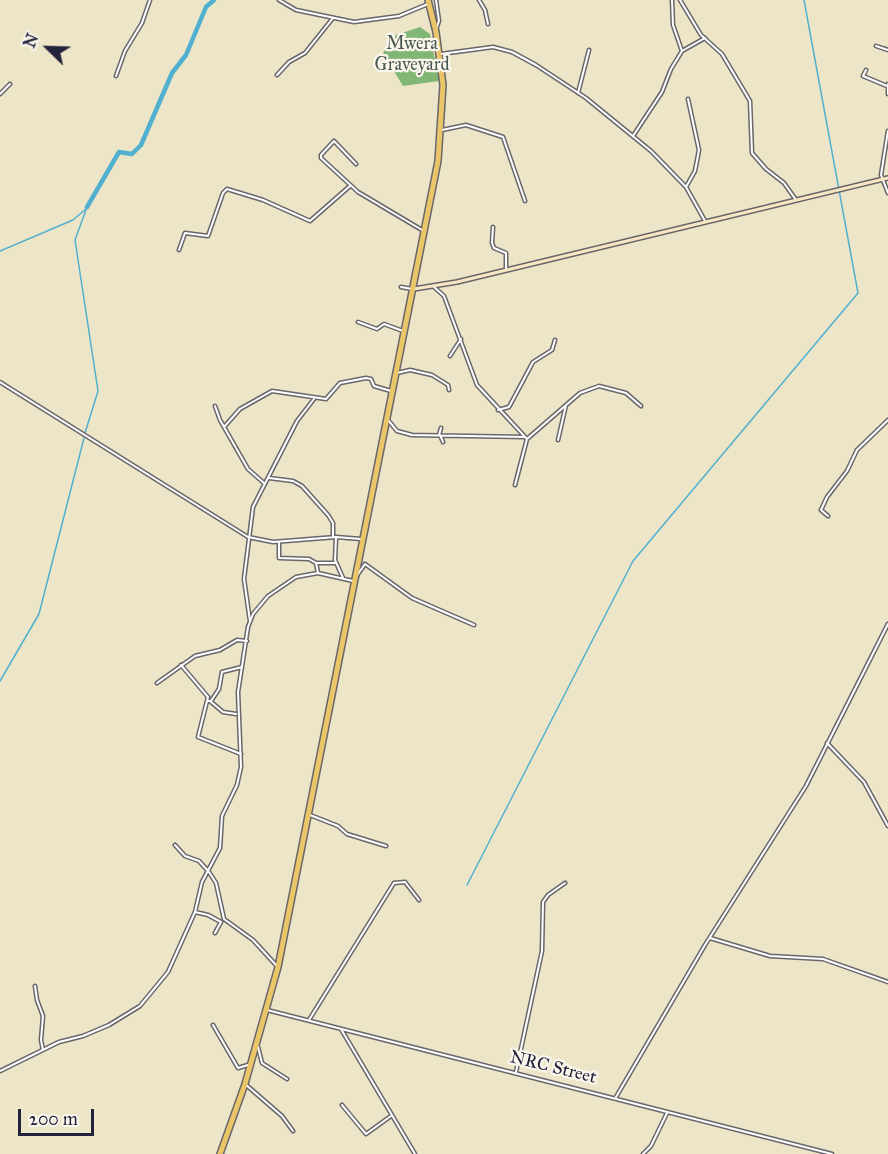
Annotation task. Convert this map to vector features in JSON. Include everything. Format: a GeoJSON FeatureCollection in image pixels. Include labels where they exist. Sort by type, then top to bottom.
{"type":"FeatureCollection","features":[{"type":"Feature","properties":{"kind":"highway"},"geometry":{"type":"LineString","coordinates":[[220,1154],[245,1084],[278,967],[361,538],[424,232],[442,130],[443,85],[440,54],[428,2]]}},
{"type":"Feature","properties":{"kind":"street"},"geometry":{"type":"LineString","coordinates":[[116,76],[124,51],[142,23],[150,0]]}},
{"type":"Feature","properties":{"kind":"street"},"geometry":{"type":"LineString","coordinates":[[279,0],[296,10],[354,22],[408,14],[428,2]]}},
{"type":"Feature","properties":{"kind":"street"},"geometry":{"type":"LineString","coordinates":[[436,0],[439,21],[436,32]]}},
{"type":"Feature","properties":{"kind":"street"},"geometry":{"type":"LineString","coordinates":[[478,0],[487,12],[488,24]]}},
{"type":"Feature","properties":{"kind":"street"},"geometry":{"type":"LineString","coordinates":[[672,0],[673,25],[682,51]]}},
{"type":"Feature","properties":{"kind":"street"},"geometry":{"type":"LineString","coordinates":[[680,0],[699,32],[722,54],[750,101],[752,153],[766,169],[784,183],[797,201]]}},
{"type":"Feature","properties":{"kind":"street"},"geometry":{"type":"LineString","coordinates":[[278,75],[290,62],[305,53],[333,18]]}},
{"type":"Feature","properties":{"kind":"street"},"geometry":{"type":"LineString","coordinates":[[633,136],[664,89],[671,69],[682,51],[705,38]]}},
{"type":"Feature","properties":{"kind":"street"},"geometry":{"type":"LineString","coordinates":[[876,46],[888,50]]}},
{"type":"Feature","properties":{"kind":"street"},"geometry":{"type":"LineString","coordinates":[[440,54],[485,47],[506,50],[523,57],[578,93],[633,136],[686,187],[705,221]]}},
{"type":"Feature","properties":{"kind":"street"},"geometry":{"type":"LineString","coordinates":[[578,93],[590,50]]}},
{"type":"Feature","properties":{"kind":"street"},"geometry":{"type":"LineString","coordinates":[[866,70],[863,76],[888,86],[888,94]]}},
{"type":"Feature","properties":{"kind":"street"},"geometry":{"type":"LineString","coordinates":[[0,94],[10,84]]}},
{"type":"Feature","properties":{"kind":"street"},"geometry":{"type":"LineString","coordinates":[[686,187],[694,171],[699,150],[688,99]]}},
{"type":"Feature","properties":{"kind":"street"},"geometry":{"type":"LineString","coordinates":[[442,130],[466,125],[503,137],[525,201]]}},
{"type":"Feature","properties":{"kind":"street"},"geometry":{"type":"LineString","coordinates":[[888,130],[882,180],[888,193]]}},
{"type":"Feature","properties":{"kind":"street"},"geometry":{"type":"LineString","coordinates":[[356,164],[334,141],[321,155],[350,186],[424,232]]}},
{"type":"Feature","properties":{"kind":"street"},"geometry":{"type":"LineString","coordinates":[[400,287],[412,289],[434,287],[888,178]]}},
{"type":"Feature","properties":{"kind":"street"},"geometry":{"type":"LineString","coordinates":[[179,250],[185,233],[208,236],[223,193],[227,189],[263,200],[310,221],[350,186]]}},
{"type":"Feature","properties":{"kind":"street"},"geometry":{"type":"LineString","coordinates":[[492,227],[494,248],[506,253],[506,270]]}},
{"type":"Feature","properties":{"kind":"street"},"geometry":{"type":"LineString","coordinates":[[434,287],[444,296],[477,385],[498,411],[526,438]]}},
{"type":"Feature","properties":{"kind":"street"},"geometry":{"type":"LineString","coordinates":[[358,322],[377,329],[384,324],[403,331]]}},
{"type":"Feature","properties":{"kind":"street"},"geometry":{"type":"LineString","coordinates":[[450,356],[461,339]]}},
{"type":"Feature","properties":{"kind":"street"},"geometry":{"type":"LineString","coordinates":[[498,411],[509,407],[533,363],[552,350],[555,340]]}},
{"type":"Feature","properties":{"kind":"street"},"geometry":{"type":"LineString","coordinates":[[394,374],[410,370],[432,375],[448,385],[449,390]]}},
{"type":"Feature","properties":{"kind":"street"},"geometry":{"type":"LineString","coordinates":[[224,427],[240,409],[272,391],[326,399],[340,383],[369,378],[374,386],[391,391]]}},
{"type":"Feature","properties":{"kind":"street"},"geometry":{"type":"LineString","coordinates":[[0,382],[248,537],[279,542],[335,537],[361,538]]}},
{"type":"Feature","properties":{"kind":"street"},"geometry":{"type":"LineString","coordinates":[[515,484],[526,438],[580,393],[598,386],[626,393],[640,406]]}},
{"type":"Feature","properties":{"kind":"street"},"geometry":{"type":"LineString","coordinates":[[0,1071],[59,1042],[83,1036],[109,1025],[140,1006],[168,972],[195,912],[202,882],[220,849],[222,816],[237,784],[241,754],[237,714],[250,621],[244,589],[248,537],[254,501],[269,478],[299,417],[314,399]]}},
{"type":"Feature","properties":{"kind":"street"},"geometry":{"type":"LineString","coordinates":[[558,440],[566,405]]}},
{"type":"Feature","properties":{"kind":"street"},"geometry":{"type":"LineString","coordinates":[[215,406],[224,427],[250,472],[265,484]]}},
{"type":"Feature","properties":{"kind":"street"},"geometry":{"type":"LineString","coordinates":[[386,418],[397,431],[412,435],[526,438]]}},
{"type":"Feature","properties":{"kind":"street"},"geometry":{"type":"LineString","coordinates":[[828,516],[821,510],[826,497],[847,471],[857,450],[888,420]]}},
{"type":"Feature","properties":{"kind":"street"},"geometry":{"type":"LineString","coordinates":[[441,428],[440,435],[443,442]]}},
{"type":"Feature","properties":{"kind":"street"},"geometry":{"type":"LineString","coordinates":[[269,478],[293,481],[302,486],[328,514],[333,523],[336,563],[343,578]]}},
{"type":"Feature","properties":{"kind":"street"},"geometry":{"type":"LineString","coordinates":[[279,542],[279,558],[336,563]]}},
{"type":"Feature","properties":{"kind":"street"},"geometry":{"type":"LineString","coordinates":[[316,563],[318,573]]}},
{"type":"Feature","properties":{"kind":"street"},"geometry":{"type":"LineString","coordinates":[[250,621],[268,596],[288,580],[318,573],[353,581],[365,564],[412,598],[474,625]]}},
{"type":"Feature","properties":{"kind":"street"},"geometry":{"type":"LineString","coordinates":[[616,1098],[710,938],[803,791],[888,624]]}},
{"type":"Feature","properties":{"kind":"street"},"geometry":{"type":"LineString","coordinates":[[157,683],[195,656],[220,650],[237,640],[247,641]]}},
{"type":"Feature","properties":{"kind":"street"},"geometry":{"type":"LineString","coordinates":[[181,665],[207,695],[209,701],[226,714],[237,714]]}},
{"type":"Feature","properties":{"kind":"street"},"geometry":{"type":"LineString","coordinates":[[241,754],[198,737],[203,709],[219,689],[222,672],[242,667]]}},
{"type":"Feature","properties":{"kind":"street"},"geometry":{"type":"LineString","coordinates":[[827,742],[862,779],[888,826]]}},
{"type":"Feature","properties":{"kind":"street"},"geometry":{"type":"LineString","coordinates":[[308,813],[315,818],[338,826],[347,834],[386,846]]}},
{"type":"Feature","properties":{"kind":"street"},"geometry":{"type":"LineString","coordinates":[[175,845],[185,856],[199,861],[216,883],[223,920],[215,933]]}},
{"type":"Feature","properties":{"kind":"street"},"geometry":{"type":"LineString","coordinates":[[309,1020],[394,883],[405,882],[419,900]]}},
{"type":"Feature","properties":{"kind":"street"},"geometry":{"type":"LineString","coordinates":[[516,1072],[542,951],[543,902],[548,895],[565,883]]}},
{"type":"Feature","properties":{"kind":"street"},"geometry":{"type":"LineString","coordinates":[[195,912],[223,920],[253,940],[278,967]]}},
{"type":"Feature","properties":{"kind":"street"},"geometry":{"type":"LineString","coordinates":[[710,938],[770,956],[826,960],[888,982]]}},
{"type":"Feature","properties":{"kind":"street"},"geometry":{"type":"LineString","coordinates":[[35,986],[36,1000],[43,1016],[41,1040],[43,1050]]}},
{"type":"Feature","properties":{"kind":"street","name":"NRC Street"},"geometry":{"type":"LineString","coordinates":[[267,1010],[832,1154]]}},
{"type":"Feature","properties":{"kind":"street"},"geometry":{"type":"LineString","coordinates":[[213,1024],[238,1068],[251,1064]]}},
{"type":"Feature","properties":{"kind":"street"},"geometry":{"type":"LineString","coordinates":[[340,1029],[415,1154]]}},
{"type":"Feature","properties":{"kind":"street"},"geometry":{"type":"LineString","coordinates":[[257,1044],[262,1063],[287,1078]]}},
{"type":"Feature","properties":{"kind":"street"},"geometry":{"type":"LineString","coordinates":[[245,1084],[282,1116],[293,1131]]}},
{"type":"Feature","properties":{"kind":"street"},"geometry":{"type":"LineString","coordinates":[[342,1105],[366,1134],[391,1116]]}},
{"type":"Feature","properties":{"kind":"street"},"geometry":{"type":"LineString","coordinates":[[643,1154],[651,1146],[667,1112]]}},
{"type":"Feature","properties":{"kind":"green space","name":"Mwera Graveyard"},"geometry":{"type":"Polygon","coordinates":[[[420,27],[430,34],[439,81],[403,86],[383,53],[396,35],[420,27]]]}},
{"type":"Feature","properties":{"kind":"waterway"},"geometry":{"type":"LineString","coordinates":[[87,207],[119,152],[132,154],[141,145],[172,73],[186,55],[206,7],[214,0]]}},
{"type":"Feature","properties":{"kind":"waterway"},"geometry":{"type":"LineString","coordinates":[[467,885],[633,561],[858,293],[804,0]]}},
{"type":"Feature","properties":{"kind":"waterway"},"geometry":{"type":"LineString","coordinates":[[85,433],[98,391],[75,240],[87,207]]}},
{"type":"Feature","properties":{"kind":"waterway"},"geometry":{"type":"LineString","coordinates":[[0,251],[73,220],[87,208]]}},
{"type":"Feature","properties":{"kind":"waterway"},"geometry":{"type":"LineString","coordinates":[[0,681],[39,614],[84,438]]}}]}
